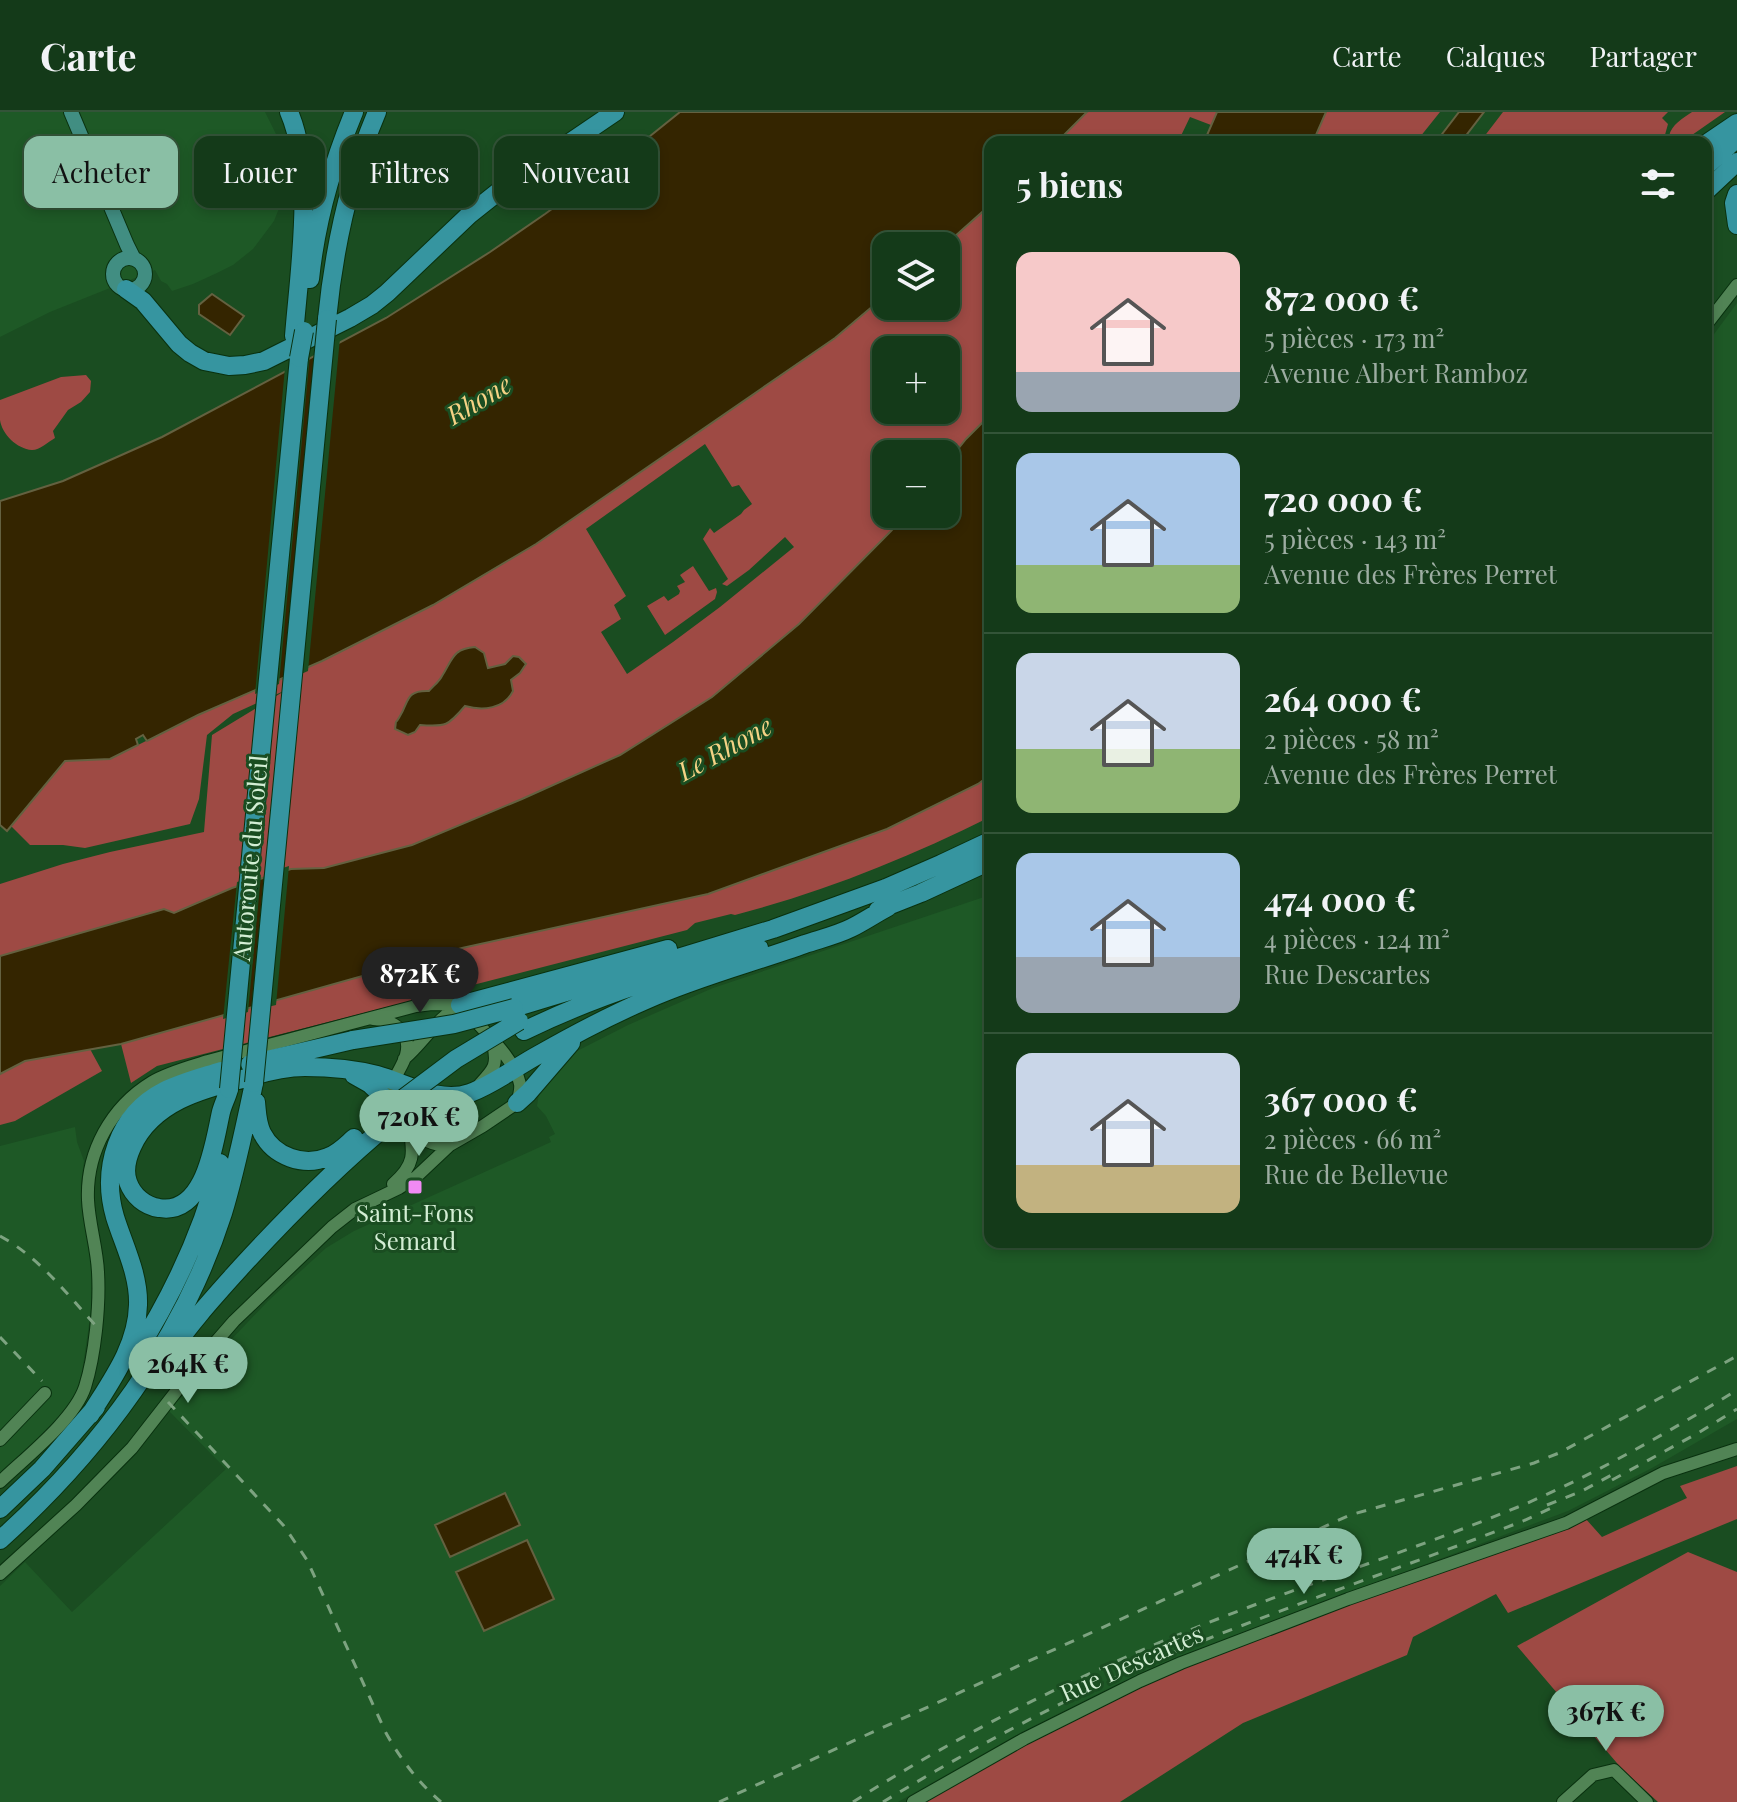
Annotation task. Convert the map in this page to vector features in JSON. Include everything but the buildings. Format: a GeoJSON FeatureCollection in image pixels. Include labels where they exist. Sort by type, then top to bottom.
{"type":"FeatureCollection","features":[{"type":"Feature","properties":{"kind":"highway"},"geometry":{"type":"LineString","coordinates":[[289,112],[299,143],[303,184],[299,333]]}},
{"type":"Feature","properties":{"kind":"highway","name":"Autoroute du Soleil"},"geometry":{"type":"LineString","coordinates":[[0,1509],[42,1469],[90,1415],[141,1347],[190,1252],[217,1172],[231,1109],[229,1089],[299,333],[319,223],[339,151],[354,112]]}},
{"type":"Feature","properties":{"kind":"highway","name":"Autoroute du Soleil"},"geometry":{"type":"LineString","coordinates":[[0,1540],[44,1500],[74,1467],[121,1408],[152,1362],[184,1306],[207,1255],[235,1170],[254,1083],[333,266],[346,204],[377,112]]}},
{"type":"Feature","properties":{"kind":"highway"},"geometry":{"type":"LineString","coordinates":[[126,289],[143,301],[179,344],[204,361],[229,366],[264,361],[372,305],[495,194],[615,112]]}},
{"type":"Feature","properties":{"kind":"highway"},"geometry":{"type":"LineString","coordinates":[[1712,140],[1737,123]]}},
{"type":"Feature","properties":{"kind":"highway"},"geometry":{"type":"LineString","coordinates":[[1712,161],[1737,138]]}},
{"type":"Feature","properties":{"kind":"highway"},"geometry":{"type":"LineString","coordinates":[[1712,185],[1737,162]]}},
{"type":"Feature","properties":{"kind":"highway"},"geometry":{"type":"LineString","coordinates":[[1737,194],[1734,203],[1737,225]]}},
{"type":"Feature","properties":{"kind":"highway"},"geometry":{"type":"LineString","coordinates":[[254,1083],[257,1119],[269,1144],[299,1160],[315,1161],[335,1154],[395,1116],[460,1070],[519,1020],[637,970],[773,929],[886,888],[984,844]]}},
{"type":"Feature","properties":{"kind":"highway"},"geometry":{"type":"LineString","coordinates":[[229,1089],[209,1163],[196,1192],[184,1203],[172,1208],[157,1208],[141,1200],[133,1192],[126,1176],[129,1153],[146,1125],[170,1104],[217,1085],[272,1071],[308,1067],[379,1076],[445,1096],[460,1096],[583,1030],[673,988],[850,929],[888,907],[984,864]]}},
{"type":"Feature","properties":{"kind":"highway"},"geometry":{"type":"LineString","coordinates":[[90,1415],[126,1354],[137,1323],[136,1281],[115,1215],[109,1185],[110,1166],[129,1122],[156,1096],[184,1083],[284,1055],[353,1040],[454,1024],[519,1020],[580,1005],[627,987],[888,907]]}},
{"type":"Feature","properties":{"kind":"highway"},"geometry":{"type":"LineString","coordinates":[[460,1005],[632,957],[814,914]]}},
{"type":"Feature","properties":{"kind":"highway"},"geometry":{"type":"LineString","coordinates":[[517,1103],[583,1030]]}},
{"type":"Feature","properties":{"kind":"highway"},"geometry":{"type":"LineString","coordinates":[[344,1070],[370,1084],[395,1116]]}},
{"type":"Feature","properties":{"kind":"highway"},"geometry":{"type":"LineString","coordinates":[[44,1500],[93,1459],[131,1413],[192,1324],[256,1251],[338,1168],[395,1116]]}},
{"type":"Feature","properties":{"kind":"main road"},"geometry":{"type":"LineString","coordinates":[[71,112],[81,136]]}},
{"type":"Feature","properties":{"kind":"main road"},"geometry":{"type":"LineString","coordinates":[[110,208],[134,259],[142,265],[144,278],[139,286],[121,288],[115,281],[117,240],[110,208]]}},
{"type":"Feature","properties":{"kind":"main road"},"geometry":{"type":"LineString","coordinates":[[116,265],[126,258],[134,259]]}},
{"type":"Feature","properties":{"kind":"street"},"geometry":{"type":"LineString","coordinates":[[1712,317],[1737,285]]}},
{"type":"Feature","properties":{"kind":"street"},"geometry":{"type":"LineString","coordinates":[[0,1482],[65,1420],[84,1389],[98,1312],[98,1270],[88,1198],[92,1160],[99,1141],[119,1110],[154,1081],[208,1061],[388,1012],[425,1005],[460,1005],[490,1037],[513,1069],[520,1085],[517,1103],[450,1145],[416,1177],[343,1218],[264,1291],[207,1352],[132,1448],[76,1505],[0,1574]]}},
{"type":"Feature","properties":{"kind":"street"},"geometry":{"type":"LineString","coordinates":[[404,1059],[442,1017],[460,1005]]}},
{"type":"Feature","properties":{"kind":"street"},"geometry":{"type":"LineString","coordinates":[[367,1020],[393,1023],[401,1029],[406,1041],[404,1059],[393,1081],[395,1116],[412,1146],[410,1163],[403,1175],[380,1196]]}},
{"type":"Feature","properties":{"kind":"street"},"geometry":{"type":"LineString","coordinates":[[472,1092],[495,1065],[496,1055],[490,1037]]}},
{"type":"Feature","properties":{"kind":"street"},"geometry":{"type":"LineString","coordinates":[[395,1116],[431,1143],[450,1145]]}},
{"type":"Feature","properties":{"kind":"street"},"geometry":{"type":"LineString","coordinates":[[0,1440],[45,1393]]}},
{"type":"Feature","properties":{"kind":"street","name":"Rue Descartes"},"geometry":{"type":"LineString","coordinates":[[913,1802],[1024,1739],[1181,1663],[1348,1599],[1566,1523],[1663,1473],[1737,1449]]}},
{"type":"Feature","properties":{"kind":"street"},"geometry":{"type":"LineString","coordinates":[[1563,1802],[1593,1775],[1614,1770],[1647,1802]]}},
{"type":"Feature","properties":{"kind":"shaded area"},"geometry":{"type":"Polygon","coordinates":[[[0,112],[265,112],[276,136],[194,136],[194,208],[279,208],[274,221],[253,249],[233,265],[193,284],[172,291],[155,270],[50,312],[0,337],[0,112]]]}},
{"type":"Feature","properties":{"kind":"shaded area"},"geometry":{"type":"Polygon","coordinates":[[[1087,112],[1217,112],[1211,125],[1190,117],[1181,136],[1063,136],[1087,112]]]}},
{"type":"Feature","properties":{"kind":"shaded area"},"geometry":{"type":"Polygon","coordinates":[[[1326,112],[1440,112],[1421,136],[1316,136],[1326,112]]]}},
{"type":"Feature","properties":{"kind":"shaded area"},"geometry":{"type":"Polygon","coordinates":[[[1503,112],[1668,112],[1662,118],[1668,124],[1665,136],[1485,136],[1503,112]]]}},
{"type":"Feature","properties":{"kind":"shaded area"},"geometry":{"type":"Polygon","coordinates":[[[1692,112],[1725,112],[1691,136],[1669,136],[1678,122],[1692,112]]]}},
{"type":"Feature","properties":{"kind":"shaded area"},"geometry":{"type":"Polygon","coordinates":[[[984,211],[984,423],[960,446],[960,440],[872,440],[872,528],[894,528],[799,624],[712,697],[620,755],[412,845],[324,868],[291,869],[232,888],[174,913],[163,909],[0,956],[0,884],[110,852],[204,832],[212,735],[286,690],[233,714],[207,735],[199,799],[190,824],[85,848],[30,845],[11,826],[65,761],[110,759],[198,715],[322,661],[433,605],[536,544],[835,338],[872,307],[872,320],[960,320],[960,232],[984,211]],[[705,444],[586,529],[626,596],[614,605],[621,619],[601,632],[627,674],[720,607],[794,547],[785,537],[749,570],[727,586],[722,584],[728,579],[703,539],[710,528],[714,533],[752,504],[739,485],[732,487],[705,444]]]}},
{"type":"Feature","properties":{"kind":"shaded area"},"geometry":{"type":"Polygon","coordinates":[[[1737,303],[1737,1419],[1568,1511],[1239,1634],[1116,1685],[1020,1733],[898,1802],[0,1802],[0,1586],[25,1562],[72,1612],[226,1469],[169,1411],[216,1356],[223,1359],[231,1354],[227,1344],[268,1301],[326,1248],[354,1231],[551,1142],[549,1137],[555,1134],[537,1106],[539,1093],[572,1053],[713,988],[984,897],[984,1248],[1712,1248],[1712,337],[1737,303]]]}},
{"type":"Feature","properties":{"kind":"shaded area"},"geometry":{"type":"Polygon","coordinates":[[[86,375],[91,381],[90,392],[68,410],[53,431],[55,438],[32,450],[16,444],[7,435],[0,420],[0,400],[61,377],[86,375]]]}},
{"type":"Feature","properties":{"kind":"shaded area"},"geometry":{"type":"Polygon","coordinates":[[[693,566],[709,591],[716,588],[715,599],[665,635],[647,606],[664,596],[668,601],[679,594],[677,586],[685,582],[680,575],[693,566]]]}},
{"type":"Feature","properties":{"kind":"shaded area"},"geometry":{"type":"Polygon","coordinates":[[[984,779],[984,820],[833,885],[768,906],[695,923],[687,930],[157,1066],[131,1083],[121,1044],[462,948],[708,894],[887,829],[984,779]]]}},
{"type":"Feature","properties":{"kind":"shaded area"},"geometry":{"type":"Polygon","coordinates":[[[90,1049],[102,1071],[15,1121],[0,1125],[0,1074],[25,1061],[90,1049]]]}},
{"type":"Feature","properties":{"kind":"shaded area"},"geometry":{"type":"Polygon","coordinates":[[[75,1127],[84,1161],[82,1211],[92,1279],[91,1311],[82,1372],[75,1397],[61,1418],[0,1474],[0,1146],[75,1127]]]}},
{"type":"Feature","properties":{"kind":"shaded area"},"geometry":{"type":"Polygon","coordinates":[[[1737,1466],[1737,1519],[1508,1613],[1496,1594],[1413,1637],[1407,1655],[1243,1723],[1120,1802],[919,1802],[1036,1737],[1186,1665],[1493,1552],[1554,1534],[1585,1518],[1602,1537],[1687,1498],[1680,1486],[1737,1466]]]}},
{"type":"Feature","properties":{"kind":"shaded area"},"geometry":{"type":"Polygon","coordinates":[[[1688,1552],[1737,1572],[1737,1802],[1658,1802],[1622,1769],[1517,1646],[1688,1552]]]}},
{"type":"Feature","properties":{"kind":"water","name":"Rhone"},"geometry":{"type":"Polygon","coordinates":[[[680,112],[1087,112],[1063,136],[984,136],[984,210],[960,232],[872,232],[872,307],[835,338],[536,544],[433,605],[322,661],[198,715],[147,741],[143,735],[136,739],[138,745],[110,759],[65,761],[7,831],[0,825],[0,501],[63,481],[162,437],[386,318],[553,208],[658,208],[658,136],[650,136],[680,112]]]}},
{"type":"Feature","properties":{"kind":"water"},"geometry":{"type":"Polygon","coordinates":[[[1217,112],[1326,112],[1316,136],[1207,136],[1217,112]]]}},
{"type":"Feature","properties":{"kind":"water"},"geometry":{"type":"Polygon","coordinates":[[[1459,112],[1484,112],[1466,136],[1441,136],[1459,112]]]}},
{"type":"Feature","properties":{"kind":"water"},"geometry":{"type":"Polygon","coordinates":[[[212,294],[244,316],[230,335],[199,314],[199,305],[212,294]]]}},
{"type":"Feature","properties":{"kind":"water","name":"Le Rhone"},"geometry":{"type":"Polygon","coordinates":[[[984,421],[984,780],[978,784],[887,829],[708,894],[462,948],[121,1044],[25,1061],[0,1074],[0,956],[164,909],[174,913],[232,888],[291,869],[324,868],[412,845],[620,755],[712,697],[799,624],[894,528],[960,528],[960,446],[984,421]]]}},
{"type":"Feature","properties":{"kind":"water"},"geometry":{"type":"Polygon","coordinates":[[[475,647],[484,653],[488,668],[505,664],[513,656],[526,664],[511,680],[513,691],[509,697],[492,707],[465,706],[446,724],[420,725],[408,735],[395,729],[409,698],[421,691],[429,691],[457,653],[475,647]]]}},
{"type":"Feature","properties":{"kind":"water"},"geometry":{"type":"Polygon","coordinates":[[[505,1493],[520,1525],[450,1557],[435,1525],[505,1493]]]}},
{"type":"Feature","properties":{"kind":"water"},"geometry":{"type":"Polygon","coordinates":[[[527,1540],[554,1599],[484,1631],[456,1572],[527,1540]]]}},
{"type":"Feature","properties":{"kind":"pier"},"geometry":{"type":"Polygon","coordinates":[[[340,338],[308,671],[283,682],[315,351],[340,338]]]}},
{"type":"Feature","properties":{"kind":"pier"},"geometry":{"type":"Polygon","coordinates":[[[310,354],[279,684],[255,694],[285,367],[310,354]]]}},
{"type":"Feature","properties":{"kind":"pier"},"geometry":{"type":"Polygon","coordinates":[[[289,866],[276,1005],[251,1011],[264,874],[289,866]]]}},
{"type":"Feature","properties":{"kind":"pier"},"geometry":{"type":"Polygon","coordinates":[[[261,875],[248,1012],[223,1019],[237,882],[261,875]]]}},
{"type":"Feature","properties":{"kind":"railway"},"geometry":{"type":"LineString","coordinates":[[0,1236],[40,1265],[96,1326]]}},
{"type":"Feature","properties":{"kind":"railway"},"geometry":{"type":"LineString","coordinates":[[0,1337],[42,1381]]}},
{"type":"Feature","properties":{"kind":"railway"},"geometry":{"type":"LineString","coordinates":[[719,1802],[1350,1515],[1534,1463],[1559,1453],[1737,1356]]}},
{"type":"Feature","properties":{"kind":"railway"},"geometry":{"type":"LineString","coordinates":[[853,1802],[961,1738],[1073,1681],[1195,1628],[1518,1507],[1630,1453],[1737,1390]]}},
{"type":"Feature","properties":{"kind":"railway"},"geometry":{"type":"LineString","coordinates":[[168,1402],[284,1526],[307,1560],[386,1733],[410,1770],[441,1802]]}},
{"type":"Feature","properties":{"kind":"railway"},"geometry":{"type":"LineString","coordinates":[[1612,1480],[1737,1409]]}},
{"type":"Feature","properties":{"kind":"railway"},"geometry":{"type":"LineString","coordinates":[[1547,1505],[1619,1471]]}},
{"type":"Feature","properties":{"kind":"railway"},"geometry":{"type":"LineString","coordinates":[[883,1802],[1018,1726],[1123,1674],[1558,1505]]}},
{"type":"Feature","properties":{"kind":"place","name":"Saint-Fons Semard"},"geometry":{"type":"Point","coordinates":[415,1187]}}]}
